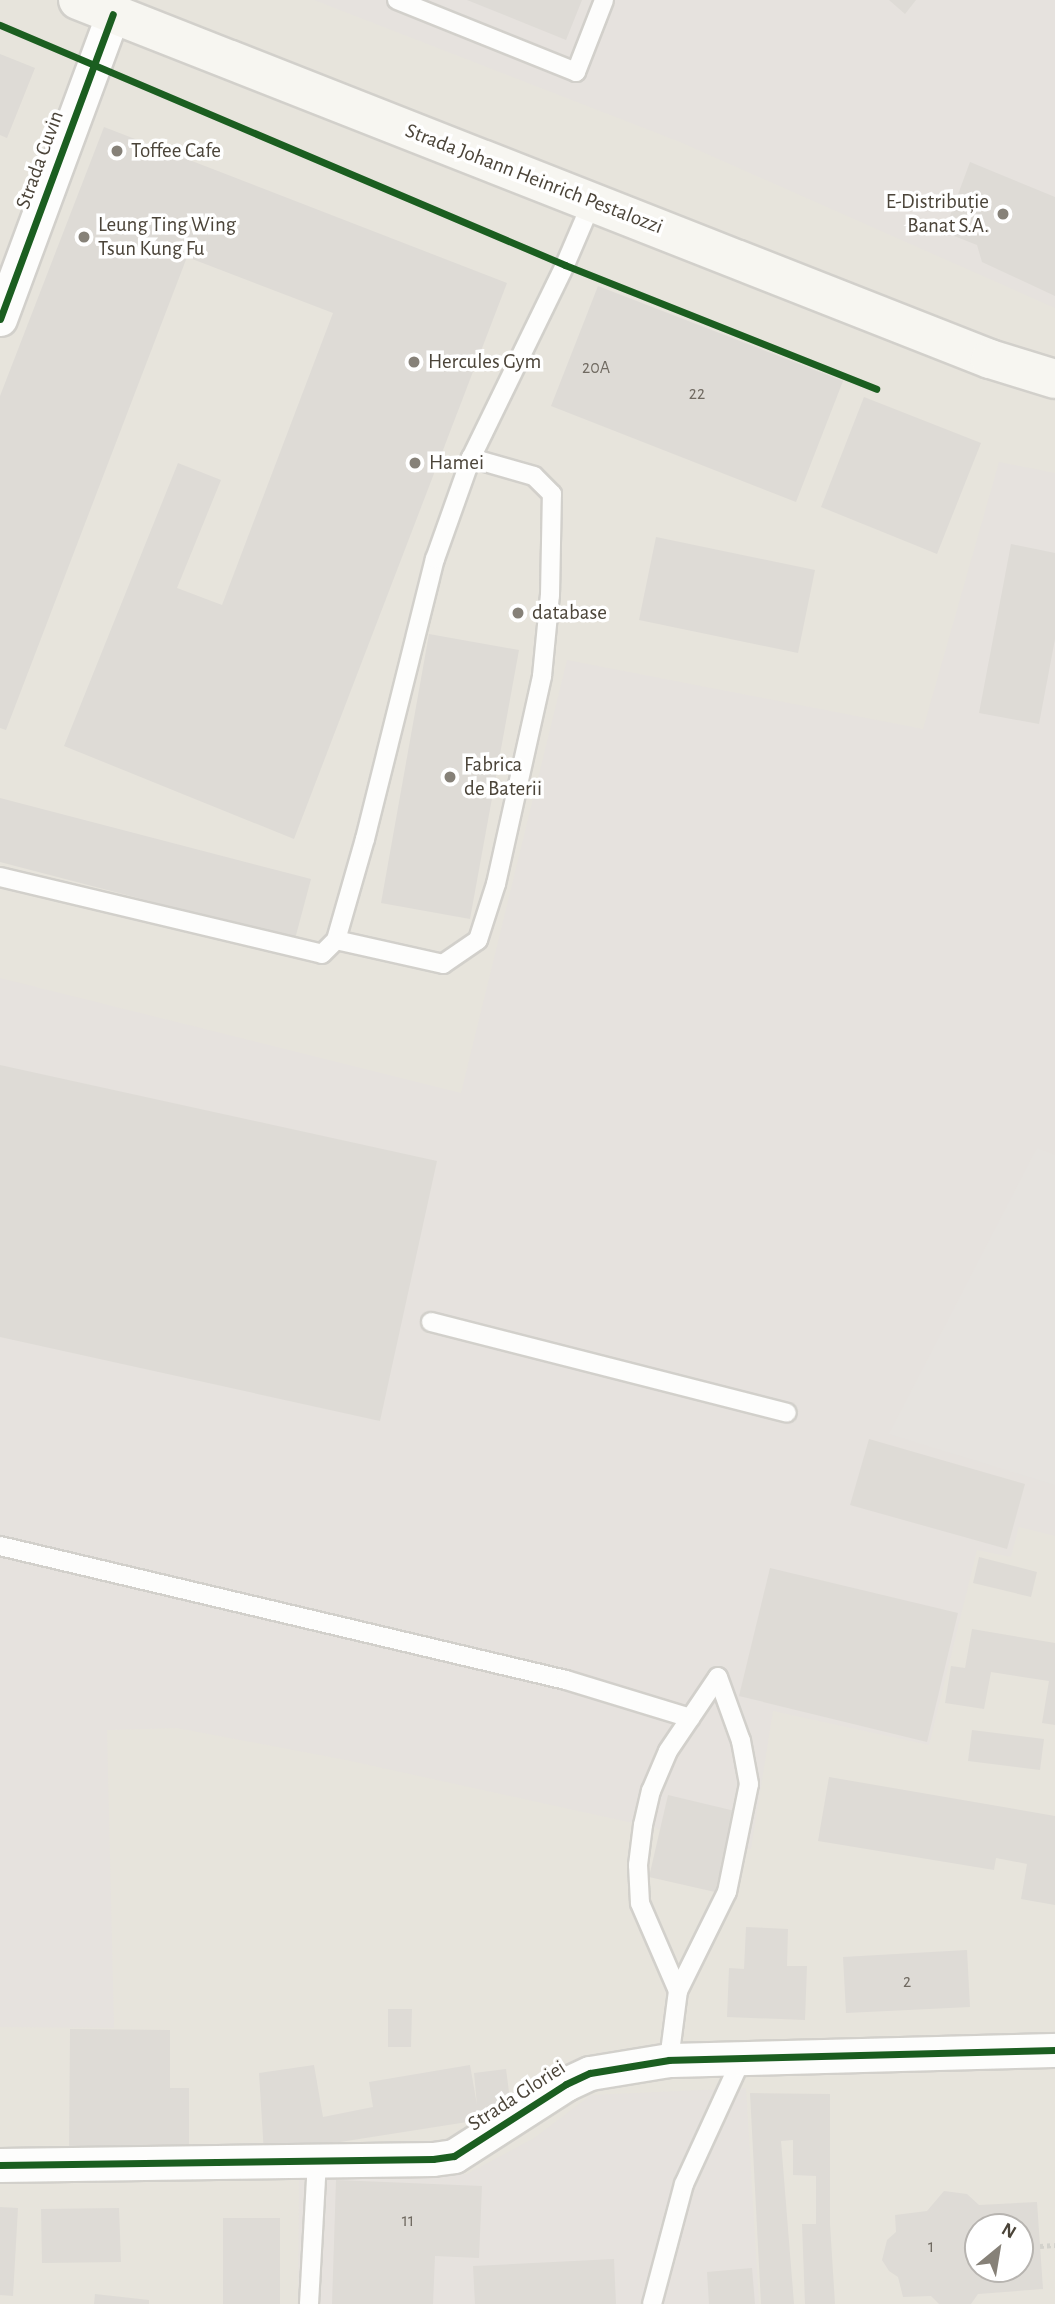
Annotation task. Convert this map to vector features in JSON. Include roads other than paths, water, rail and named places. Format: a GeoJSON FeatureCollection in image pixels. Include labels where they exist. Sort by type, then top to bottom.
{"type":"FeatureCollection","features":[{"type":"Feature","properties":{"kind":"main road","name":"Strada Johann Heinrich Pestalozzi"},"geometry":{"type":"LineString","coordinates":[[78,0],[990,359],[1055,379]]}},
{"type":"Feature","properties":{"kind":"main road","name":"Strada Johann Heinrich Pestalozzi"},"geometry":{"type":"LineString","coordinates":[[990,359],[1055,393]]}},
{"type":"Feature","properties":{"kind":"street","name":"Strada Cuvin"},"geometry":{"type":"LineString","coordinates":[[0,319],[113,14]]}},
{"type":"Feature","properties":{"kind":"street","name":"Strada Gloriei"},"geometry":{"type":"LineString","coordinates":[[0,2165],[433,2160],[454,2156],[574,2079],[598,2072],[669,2060],[1055,2050]]}},
{"type":"Feature","properties":{"kind":"lane"},"geometry":{"type":"LineString","coordinates":[[397,0],[576,72],[604,0]]}},
{"type":"Feature","properties":{"kind":"lane"},"geometry":{"type":"LineString","coordinates":[[0,877],[322,954],[336,940],[365,839],[435,559],[471,458],[565,265],[592,202]]}},
{"type":"Feature","properties":{"kind":"lane"},"geometry":{"type":"LineString","coordinates":[[336,940],[443,964],[478,940],[496,884],[542,676],[550,595],[552,494],[534,476],[471,458]]}},
{"type":"Feature","properties":{"kind":"lane"},"geometry":{"type":"LineString","coordinates":[[430,1322],[787,1413]]}},
{"type":"Feature","properties":{"kind":"lane"},"geometry":{"type":"LineString","coordinates":[[0,1546],[566,1680],[690,1718]]}},
{"type":"Feature","properties":{"kind":"lane"},"geometry":{"type":"LineString","coordinates":[[669,2060],[678,1992],[727,1892],[749,1784],[741,1741],[718,1677],[668,1751],[651,1791],[638,1865],[640,1903],[678,1992]]}},
{"type":"Feature","properties":{"kind":"lane"},"geometry":{"type":"LineString","coordinates":[[652,2304],[684,2184],[740,2060]]}},
{"type":"Feature","properties":{"kind":"lane"},"geometry":{"type":"LineString","coordinates":[[309,2304],[317,2161]]}},
{"type":"Feature","properties":{"kind":"place","name":"Toffee Cafe"},"geometry":{"type":"Point","coordinates":[117,151]}},
{"type":"Feature","properties":{"kind":"place","name":"E-Distribuție Banat S.A."},"geometry":{"type":"Point","coordinates":[1003,214]}},
{"type":"Feature","properties":{"kind":"place","name":"Leung Ting Wing Tsun Kung Fu"},"geometry":{"type":"Point","coordinates":[84,237]}},
{"type":"Feature","properties":{"kind":"place","name":"Hercules Gym"},"geometry":{"type":"Point","coordinates":[414,362]}},
{"type":"Feature","properties":{"kind":"place","name":"Hamei"},"geometry":{"type":"Point","coordinates":[415,463]}},
{"type":"Feature","properties":{"kind":"place","name":"database"},"geometry":{"type":"Point","coordinates":[518,613]}},
{"type":"Feature","properties":{"kind":"place","name":"Fabrica de Baterii"},"geometry":{"type":"Point","coordinates":[450,777]}}]}
